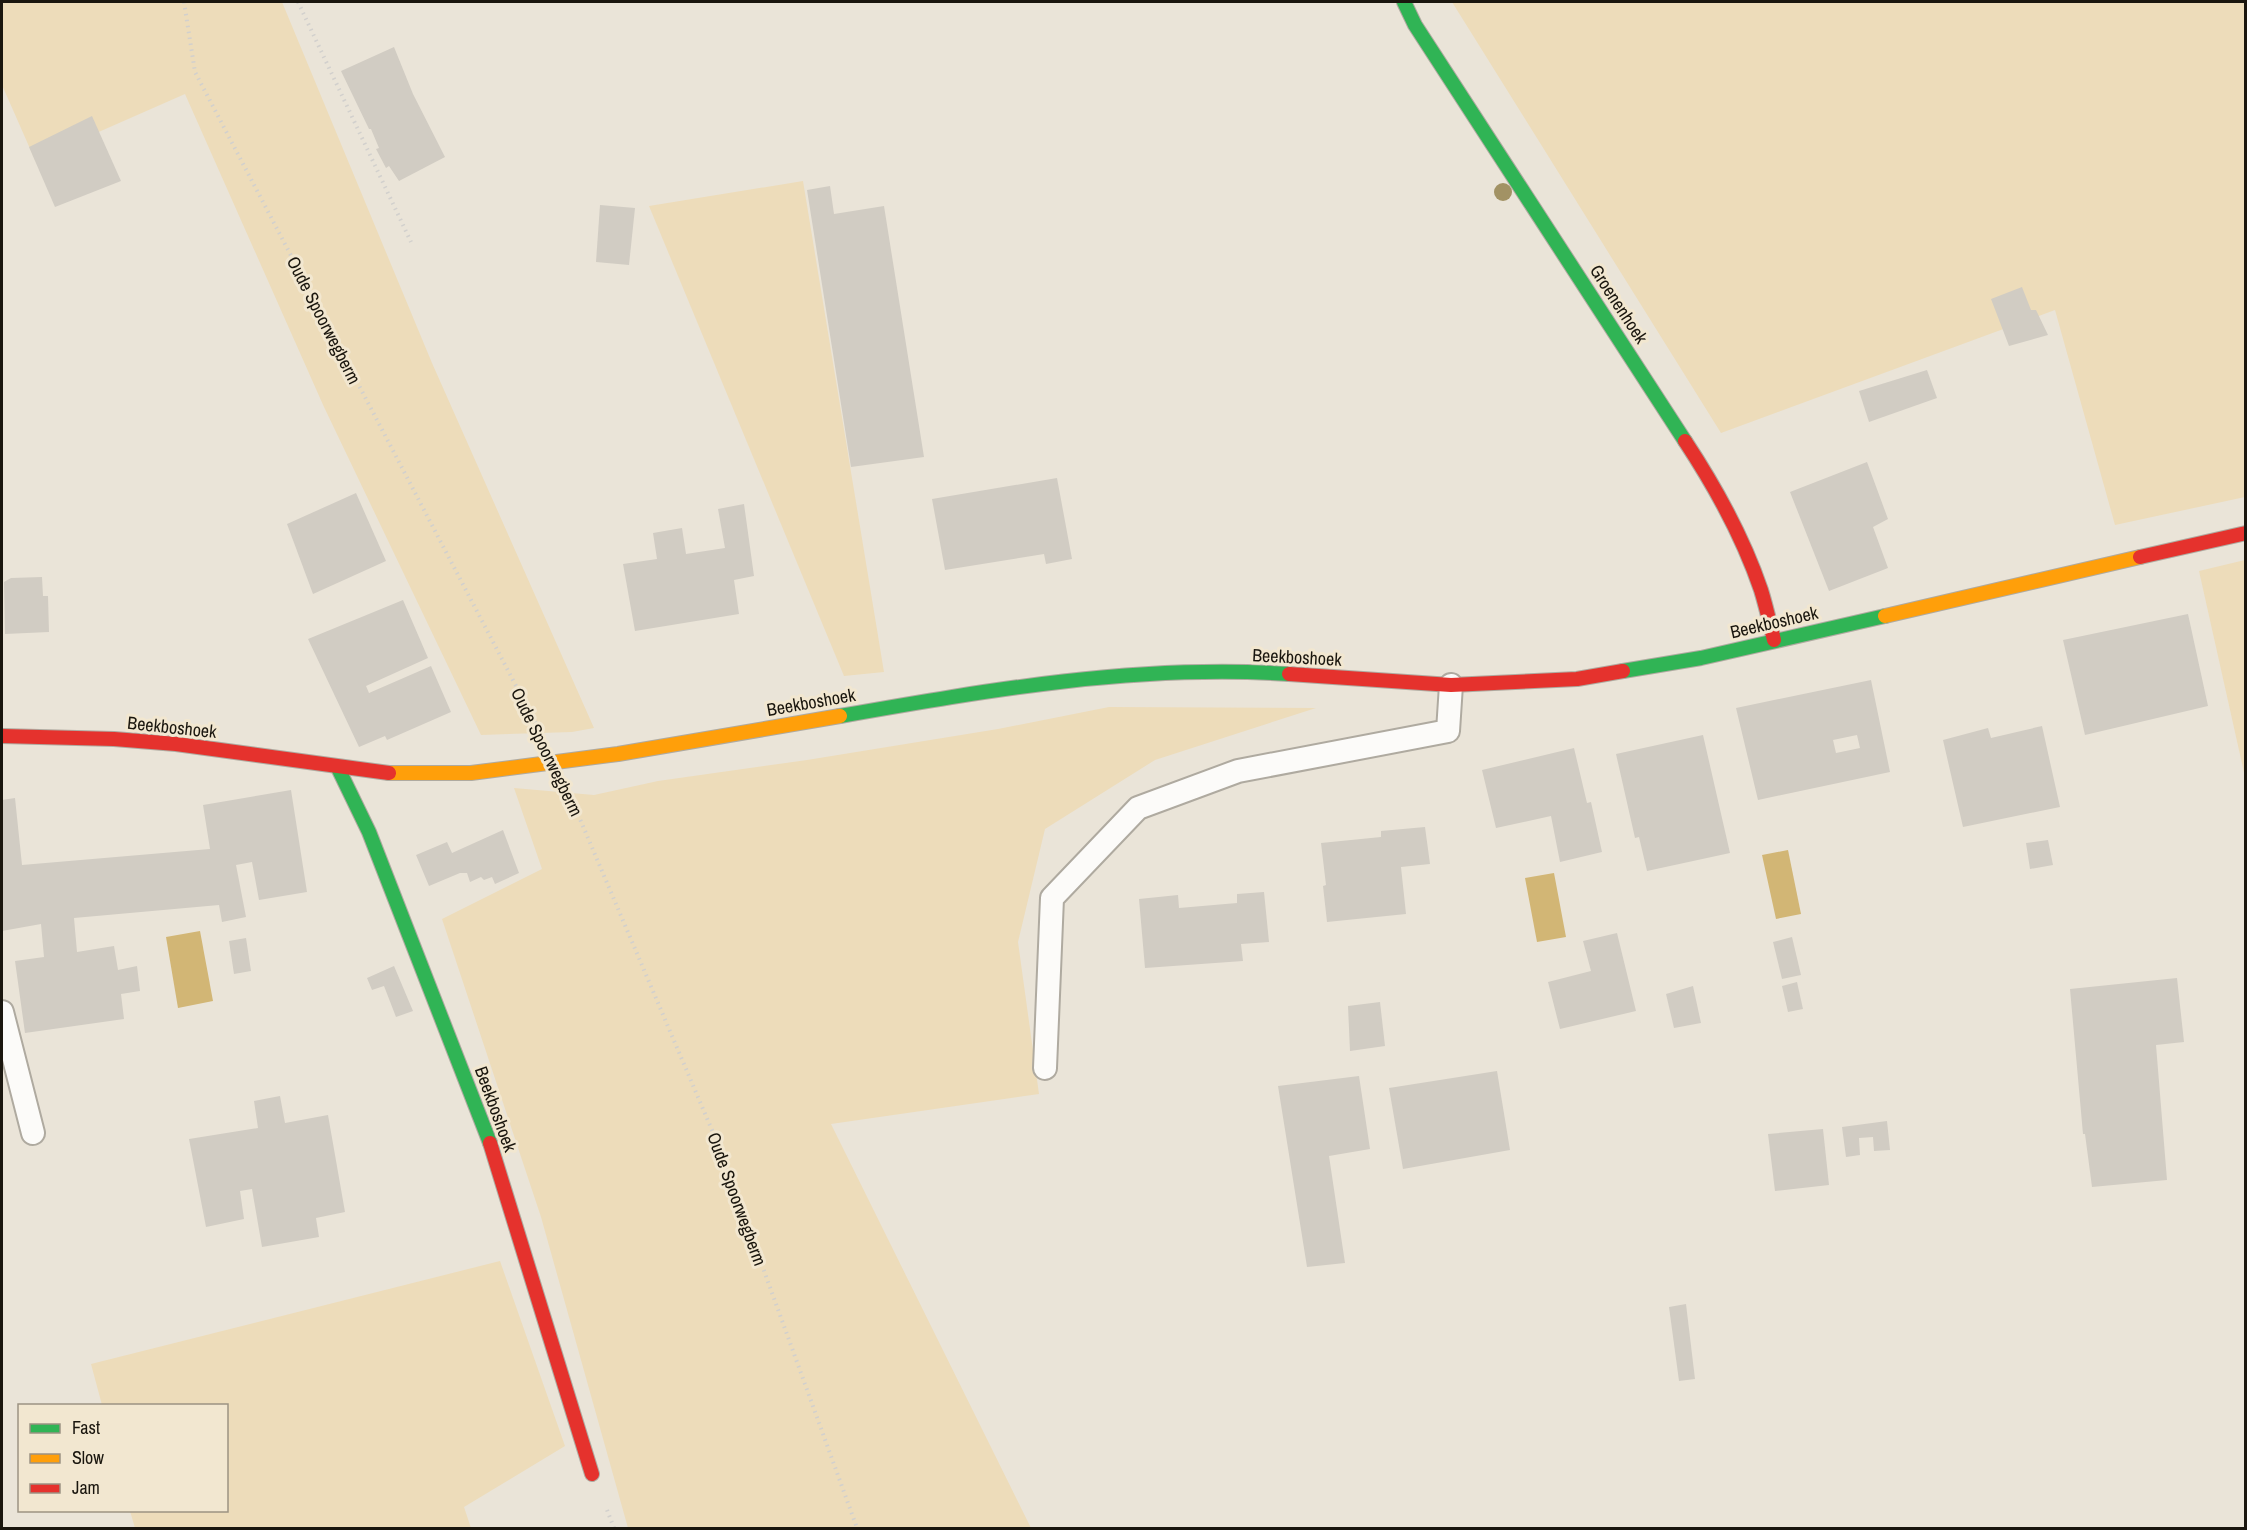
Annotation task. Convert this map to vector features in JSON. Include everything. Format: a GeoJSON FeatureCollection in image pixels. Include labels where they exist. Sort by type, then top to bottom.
{"type":"FeatureCollection","features":[{"type":"Feature","properties":{"kind":"street","name":"Groenenhoek"},"geometry":{"type":"LineString","coordinates":[[1404,2],[1415,25],[1709,477],[1736,529],[1761,591],[1774,640]]}},
{"type":"Feature","properties":{"kind":"street","name":"Beekboshoek"},"geometry":{"type":"LineString","coordinates":[[2,736],[114,739],[176,744],[386,773],[471,773],[556,763],[929,700],[1121,675],[1261,672],[1451,685],[1577,679],[1701,658],[2246,533]]}},
{"type":"Feature","properties":{"kind":"street","name":"Beekboshoek"},"geometry":{"type":"LineString","coordinates":[[338,768],[369,832],[491,1145],[592,1474]]}},
{"type":"Feature","properties":{"kind":"lane"},"geometry":{"type":"LineString","coordinates":[[1045,1068],[1053,898],[1138,808],[1238,771],[1448,731],[1451,685]]}},
{"type":"Feature","properties":{"kind":"lane"},"geometry":{"type":"LineString","coordinates":[[2,1012],[33,1133]]}},
{"type":"Feature","properties":{"kind":"path","name":"Oude Spoorwegberm"},"geometry":{"type":"LineString","coordinates":[[184,2],[195,72],[556,763],[720,1149],[856,1528]]}},
{"type":"Feature","properties":{"kind":"path"},"geometry":{"type":"LineString","coordinates":[[298,2],[411,242]]}},
{"type":"Feature","properties":{"kind":"shaded area"},"geometry":{"type":"Polygon","coordinates":[[[2,2],[282,2],[432,363],[594,728],[572,732],[481,735],[324,407],[185,94],[35,160],[2,85],[2,2]]]}},
{"type":"Feature","properties":{"kind":"shaded area"},"geometry":{"type":"Polygon","coordinates":[[[1452,2],[2245,2],[2245,497],[2115,525],[2055,310],[1721,433],[1452,2]]]}},
{"type":"Feature","properties":{"kind":"shaded area"},"geometry":{"type":"Polygon","coordinates":[[[803,181],[884,672],[844,676],[649,206],[803,181]]]}},
{"type":"Feature","properties":{"kind":"shaded area"},"geometry":{"type":"Polygon","coordinates":[[[2246,560],[2245,777],[2199,571],[2246,560]]]}},
{"type":"Feature","properties":{"kind":"shaded area"},"geometry":{"type":"Polygon","coordinates":[[[1109,707],[1316,708],[1155,760],[1045,829],[1018,942],[1039,1094],[831,1124],[1031,1528],[628,1528],[541,1217],[442,919],[542,869],[514,788],[594,795],[658,781],[998,729],[1109,707]]]}},
{"type":"Feature","properties":{"kind":"shaded area"},"geometry":{"type":"Polygon","coordinates":[[[1788,850],[1801,914],[1776,919],[1762,855],[1788,850]]]}},
{"type":"Feature","properties":{"kind":"shaded area"},"geometry":{"type":"Polygon","coordinates":[[[1554,873],[1566,937],[1537,942],[1525,878],[1554,873]]]}},
{"type":"Feature","properties":{"kind":"shaded area"},"geometry":{"type":"Polygon","coordinates":[[[200,931],[213,1001],[178,1008],[166,937],[200,931]]]}},
{"type":"Feature","properties":{"kind":"shaded area"},"geometry":{"type":"Polygon","coordinates":[[[500,1261],[565,1446],[464,1507],[471,1528],[135,1528],[130,1512],[228,1512],[228,1404],[102,1404],[91,1364],[500,1261]]]}},
{"type":"Feature","properties":{"kind":"building"},"geometry":{"type":"Polygon","coordinates":[[[394,47],[413,94],[445,157],[399,181],[389,166],[386,168],[376,149],[379,148],[371,129],[341,71],[394,47]]]}},
{"type":"Feature","properties":{"kind":"building"},"geometry":{"type":"Polygon","coordinates":[[[92,116],[121,181],[55,207],[29,147],[92,116]]]}},
{"type":"Feature","properties":{"kind":"building"},"geometry":{"type":"Polygon","coordinates":[[[830,186],[834,214],[884,206],[924,457],[851,467],[807,190],[830,186]]]}},
{"type":"Feature","properties":{"kind":"building"},"geometry":{"type":"Polygon","coordinates":[[[600,205],[635,208],[629,265],[596,262],[600,205]]]}},
{"type":"Feature","properties":{"kind":"building"},"geometry":{"type":"Polygon","coordinates":[[[2022,287],[2031,310],[2036,310],[2048,335],[2009,346],[1991,299],[2022,287]]]}},
{"type":"Feature","properties":{"kind":"building"},"geometry":{"type":"Polygon","coordinates":[[[1927,370],[1937,398],[1869,422],[1859,391],[1927,370]]]}},
{"type":"Feature","properties":{"kind":"building"},"geometry":{"type":"Polygon","coordinates":[[[1867,462],[1888,519],[1873,527],[1888,568],[1829,591],[1790,492],[1867,462]]]}},
{"type":"Feature","properties":{"kind":"building"},"geometry":{"type":"Polygon","coordinates":[[[1057,478],[1072,559],[1046,564],[1044,554],[945,570],[932,499],[1057,478]]]}},
{"type":"Feature","properties":{"kind":"building"},"geometry":{"type":"Polygon","coordinates":[[[356,493],[386,561],[313,594],[287,524],[356,493]]]}},
{"type":"Feature","properties":{"kind":"building"},"geometry":{"type":"Polygon","coordinates":[[[744,504],[754,576],[734,580],[739,614],[635,631],[623,564],[657,559],[653,533],[682,528],[686,554],[725,548],[718,509],[744,504]]]}},
{"type":"Feature","properties":{"kind":"building"},"geometry":{"type":"Polygon","coordinates":[[[42,577],[43,596],[48,596],[49,632],[5,634],[4,582],[11,578],[42,577]]]}},
{"type":"Feature","properties":{"kind":"building"},"geometry":{"type":"Polygon","coordinates":[[[403,600],[428,658],[366,686],[369,693],[431,666],[451,712],[387,740],[385,736],[359,747],[308,639],[403,600]]]}},
{"type":"Feature","properties":{"kind":"building"},"geometry":{"type":"Polygon","coordinates":[[[2188,614],[2208,706],[2085,735],[2063,640],[2188,614]]]}},
{"type":"Feature","properties":{"kind":"building"},"geometry":{"type":"Polygon","coordinates":[[[1871,680],[1890,772],[1758,800],[1736,708],[1871,680]],[[1857,735],[1833,740],[1836,753],[1860,748],[1857,735]]]}},
{"type":"Feature","properties":{"kind":"building"},"geometry":{"type":"Polygon","coordinates":[[[2042,726],[2060,807],[1963,827],[1943,740],[1988,728],[1991,738],[2042,726]]]}},
{"type":"Feature","properties":{"kind":"building"},"geometry":{"type":"Polygon","coordinates":[[[1703,735],[1730,853],[1647,871],[1639,837],[1635,838],[1616,754],[1703,735]]]}},
{"type":"Feature","properties":{"kind":"building"},"geometry":{"type":"Polygon","coordinates":[[[1574,748],[1587,803],[1591,802],[1602,852],[1560,862],[1551,816],[1496,828],[1482,770],[1574,748]]]}},
{"type":"Feature","properties":{"kind":"building"},"geometry":{"type":"Polygon","coordinates":[[[291,790],[307,892],[259,900],[252,862],[236,865],[246,917],[222,922],[219,905],[74,918],[77,952],[114,946],[118,970],[137,966],[140,991],[121,994],[124,1019],[25,1033],[15,961],[44,957],[41,924],[2,931],[2,800],[15,798],[22,865],[210,849],[203,805],[291,790]]]}},
{"type":"Feature","properties":{"kind":"building"},"geometry":{"type":"Polygon","coordinates":[[[1425,827],[1430,864],[1401,867],[1406,914],[1327,922],[1323,886],[1326,885],[1321,843],[1381,837],[1381,831],[1425,827]]]}},
{"type":"Feature","properties":{"kind":"building"},"geometry":{"type":"Polygon","coordinates":[[[503,830],[519,873],[495,884],[492,877],[484,880],[481,877],[470,882],[467,873],[460,873],[429,886],[416,855],[447,842],[452,853],[503,830]]]}},
{"type":"Feature","properties":{"kind":"building"},"geometry":{"type":"Polygon","coordinates":[[[2048,840],[2053,865],[2030,869],[2026,843],[2048,840]]]}},
{"type":"Feature","properties":{"kind":"building"},"geometry":{"type":"Polygon","coordinates":[[[1264,892],[1269,942],[1241,944],[1243,961],[1145,968],[1139,899],[1178,895],[1179,908],[1237,903],[1237,894],[1264,892]]]}},
{"type":"Feature","properties":{"kind":"building"},"geometry":{"type":"Polygon","coordinates":[[[1617,933],[1636,1011],[1560,1029],[1548,982],[1591,971],[1583,941],[1617,933]]]}},
{"type":"Feature","properties":{"kind":"building"},"geometry":{"type":"Polygon","coordinates":[[[1792,937],[1801,975],[1782,979],[1773,942],[1792,937]]]}},
{"type":"Feature","properties":{"kind":"building"},"geometry":{"type":"Polygon","coordinates":[[[246,938],[251,971],[234,974],[229,941],[246,938]]]}},
{"type":"Feature","properties":{"kind":"building"},"geometry":{"type":"Polygon","coordinates":[[[394,966],[413,1011],[396,1017],[384,986],[372,990],[367,978],[394,966]]]}},
{"type":"Feature","properties":{"kind":"building"},"geometry":{"type":"Polygon","coordinates":[[[2177,978],[2184,1042],[2156,1045],[2167,1180],[2092,1187],[2085,1134],[2083,1134],[2070,989],[2177,978]]]}},
{"type":"Feature","properties":{"kind":"building"},"geometry":{"type":"Polygon","coordinates":[[[1797,982],[1803,1009],[1788,1012],[1782,986],[1797,982]]]}},
{"type":"Feature","properties":{"kind":"building"},"geometry":{"type":"Polygon","coordinates":[[[1693,986],[1701,1023],[1674,1028],[1666,994],[1693,986]]]}},
{"type":"Feature","properties":{"kind":"building"},"geometry":{"type":"Polygon","coordinates":[[[1380,1002],[1385,1046],[1350,1051],[1348,1006],[1380,1002]]]}},
{"type":"Feature","properties":{"kind":"building"},"geometry":{"type":"Polygon","coordinates":[[[1497,1071],[1510,1150],[1403,1169],[1389,1088],[1497,1071]]]}},
{"type":"Feature","properties":{"kind":"building"},"geometry":{"type":"Polygon","coordinates":[[[1359,1076],[1370,1149],[1329,1156],[1345,1263],[1307,1267],[1278,1086],[1359,1076]]]}},
{"type":"Feature","properties":{"kind":"building"},"geometry":{"type":"Polygon","coordinates":[[[280,1096],[285,1123],[328,1115],[345,1212],[316,1218],[319,1237],[262,1247],[252,1189],[240,1191],[244,1219],[206,1227],[189,1139],[258,1128],[254,1101],[280,1096]]]}},
{"type":"Feature","properties":{"kind":"building"},"geometry":{"type":"Polygon","coordinates":[[[1887,1121],[1890,1150],[1874,1151],[1873,1137],[1859,1138],[1860,1155],[1846,1157],[1842,1127],[1887,1121]]]}},
{"type":"Feature","properties":{"kind":"building"},"geometry":{"type":"Polygon","coordinates":[[[1823,1129],[1829,1185],[1775,1191],[1768,1134],[1823,1129]]]}},
{"type":"Feature","properties":{"kind":"building"},"geometry":{"type":"Polygon","coordinates":[[[1686,1304],[1695,1379],[1679,1381],[1669,1307],[1686,1304]]]}},
{"type":"Feature","properties":{"kind":"traffic: fast"},"geometry":{"type":"LineString","coordinates":[[1404,2],[1415,25],[1685,441]]}},
{"type":"Feature","properties":{"kind":"traffic: fast"},"geometry":{"type":"LineString","coordinates":[[1623,671],[1701,658],[1885,616]]}},
{"type":"Feature","properties":{"kind":"traffic: fast"},"geometry":{"type":"LineString","coordinates":[[840,716],[951,697],[1120,676],[1232,672],[1289,674]]}},
{"type":"Feature","properties":{"kind":"traffic: fast"},"geometry":{"type":"LineString","coordinates":[[338,768],[369,832],[490,1143]]}},
{"type":"Feature","properties":{"kind":"traffic: slow"},"geometry":{"type":"LineString","coordinates":[[1885,616],[2140,557]]}},
{"type":"Feature","properties":{"kind":"traffic: slow"},"geometry":{"type":"LineString","coordinates":[[389,773],[471,773],[618,754],[840,716]]}},
{"type":"Feature","properties":{"kind":"traffic: jam"},"geometry":{"type":"LineString","coordinates":[[1685,441],[1718,495],[1746,551],[1761,590],[1774,640]]}},
{"type":"Feature","properties":{"kind":"traffic: jam"},"geometry":{"type":"LineString","coordinates":[[2140,557],[2246,533]]}},
{"type":"Feature","properties":{"kind":"traffic: jam"},"geometry":{"type":"LineString","coordinates":[[1289,674],[1451,685],[1577,679],[1623,671]]}},
{"type":"Feature","properties":{"kind":"traffic: jam"},"geometry":{"type":"LineString","coordinates":[[2,736],[114,739],[176,744],[389,773]]}},
{"type":"Feature","properties":{"kind":"traffic: jam"},"geometry":{"type":"LineString","coordinates":[[490,1143],[592,1474]]}}]}
